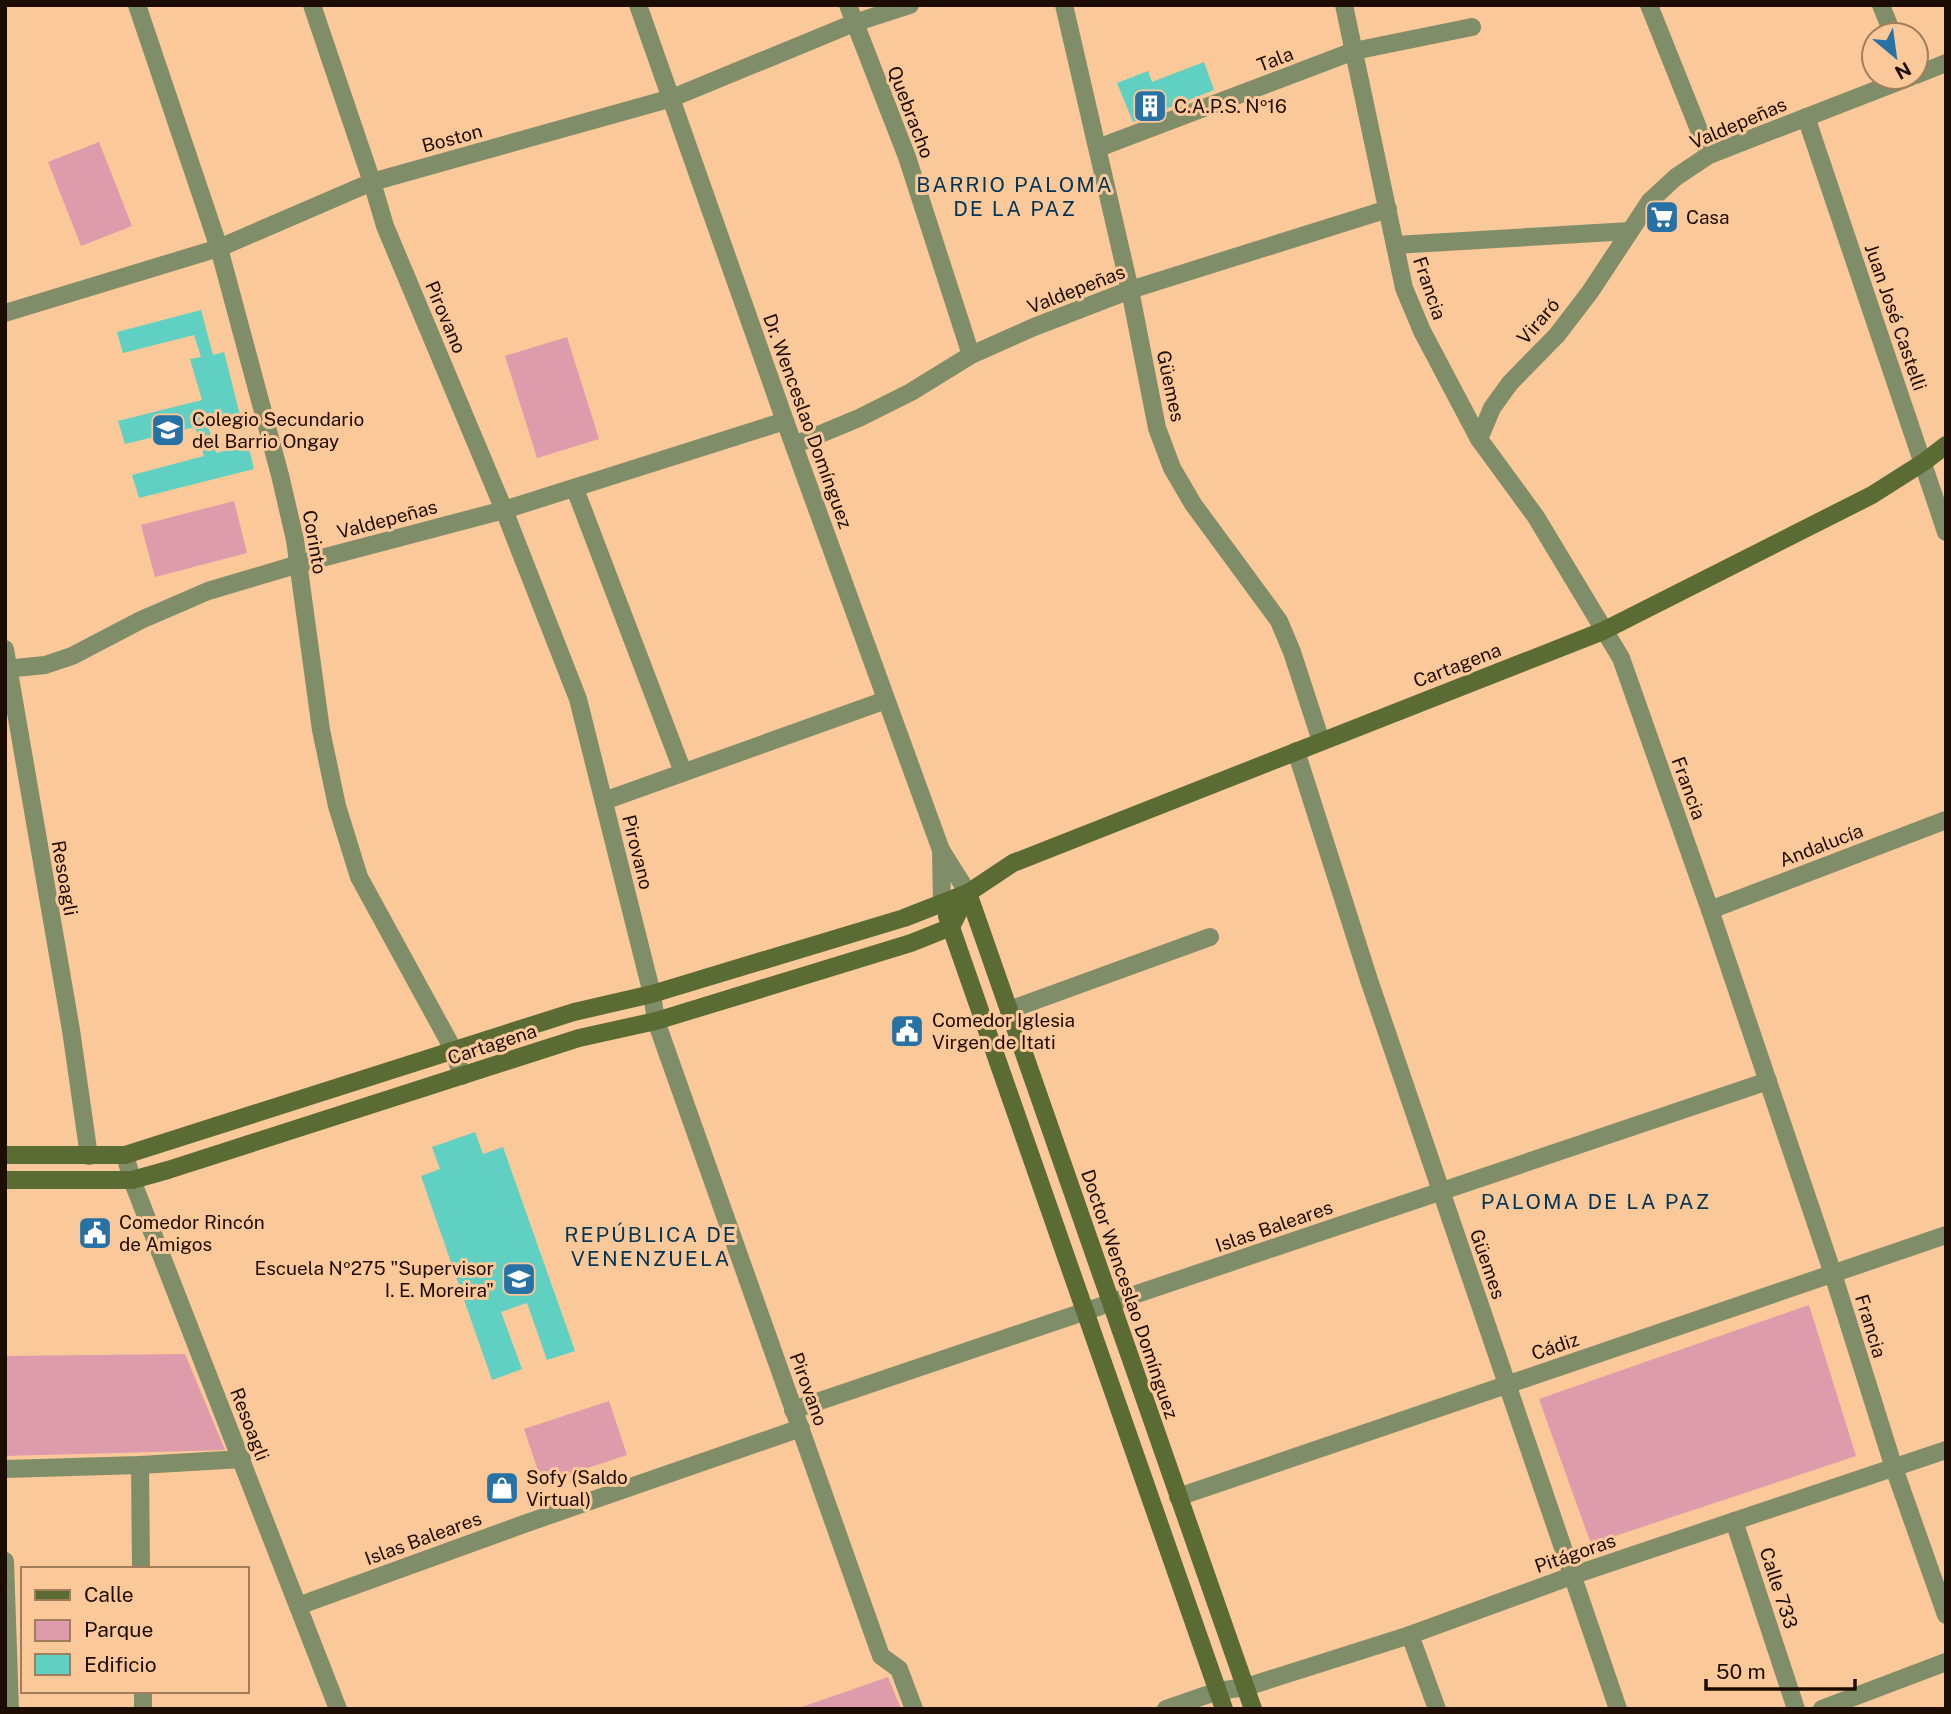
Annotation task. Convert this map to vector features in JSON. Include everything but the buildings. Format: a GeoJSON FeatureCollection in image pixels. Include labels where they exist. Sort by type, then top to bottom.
{"type":"FeatureCollection","features":[{"type":"Feature","properties":{"kind":"main road","name":"Cartagena"},"geometry":{"type":"LineString","coordinates":[[5,1155],[125,1155],[574,1012],[652,994],[904,918],[968,893],[1013,863],[1603,631],[1872,495],[1946,445]]}},
{"type":"Feature","properties":{"kind":"main road","name":"Cartagena"},"geometry":{"type":"LineString","coordinates":[[5,1180],[132,1180],[169,1170],[579,1038],[656,1021],[911,943],[951,927],[968,893]]}},
{"type":"Feature","properties":{"kind":"main road","name":"Doctor Wenceslao Domínguez"},"geometry":{"type":"LineString","coordinates":[[968,893],[1254,1709]]}},
{"type":"Feature","properties":{"kind":"main road"},"geometry":{"type":"LineString","coordinates":[[942,903],[1224,1709]]}},
{"type":"Feature","properties":{"kind":"street","name":"Corinto"},"geometry":{"type":"LineString","coordinates":[[137,5],[219,247],[280,475],[299,564],[321,730],[337,806],[359,877],[453,1049],[462,1076]]}},
{"type":"Feature","properties":{"kind":"street","name":"Pirovano"},"geometry":{"type":"LineString","coordinates":[[312,5],[385,226],[504,510],[578,699],[652,994],[656,1021],[881,1656],[899,1669],[914,1709]]}},
{"type":"Feature","properties":{"kind":"street","name":"Dr. Wenceslao Domínguez"},"geometry":{"type":"LineString","coordinates":[[638,5],[941,850],[968,893]]}},
{"type":"Feature","properties":{"kind":"street","name":"Quebracho"},"geometry":{"type":"LineString","coordinates":[[848,5],[907,157],[971,355]]}},
{"type":"Feature","properties":{"kind":"street","name":"Boston"},"geometry":{"type":"LineString","coordinates":[[5,313],[219,247],[372,181],[673,99],[854,23],[910,5]]}},
{"type":"Feature","properties":{"kind":"street","name":"Güemes"},"geometry":{"type":"LineString","coordinates":[[1064,5],[1130,290],[1157,428],[1172,468],[1193,504],[1279,621],[1321,741]]}},
{"type":"Feature","properties":{"kind":"street","name":"Francia"},"geometry":{"type":"LineString","coordinates":[[1344,5],[1404,288],[1422,331],[1479,439],[1536,517],[1621,658],[1710,910],[1833,1274],[1894,1468],[1946,1615]]}},
{"type":"Feature","properties":{"kind":"street"},"geometry":{"type":"LineString","coordinates":[[1649,5],[1709,155]]}},
{"type":"Feature","properties":{"kind":"street","name":"Tala"},"geometry":{"type":"LineString","coordinates":[[1098,148],[1354,51],[1472,27]]}},
{"type":"Feature","properties":{"kind":"street","name":"Valdepeñas"},"geometry":{"type":"LineString","coordinates":[[1630,231],[1650,201],[1676,177],[1709,155],[1874,91]]}},
{"type":"Feature","properties":{"kind":"street","name":"Juan José Castelli"},"geometry":{"type":"LineString","coordinates":[[1806,117],[1946,531]]}},
{"type":"Feature","properties":{"kind":"street","name":"Valdepeñas"},"geometry":{"type":"LineString","coordinates":[[794,445],[859,418],[901,397],[971,355],[1034,327],[1130,290],[1388,209]]}},
{"type":"Feature","properties":{"kind":"street"},"geometry":{"type":"LineString","coordinates":[[1395,245],[1630,231]]}},
{"type":"Feature","properties":{"kind":"street","name":"Viraró"},"geometry":{"type":"LineString","coordinates":[[1479,439],[1492,408],[1504,391],[1557,335],[1590,292],[1630,231]]}},
{"type":"Feature","properties":{"kind":"street","name":"Valdepeñas"},"geometry":{"type":"LineString","coordinates":[[7,669],[44,665],[72,656],[141,620],[208,592],[299,564],[575,489],[785,421]]}},
{"type":"Feature","properties":{"kind":"street"},"geometry":{"type":"LineString","coordinates":[[575,489],[683,772]]}},
{"type":"Feature","properties":{"kind":"street","name":"Resoagli"},"geometry":{"type":"LineString","coordinates":[[5,649],[71,1030],[89,1156]]}},
{"type":"Feature","properties":{"kind":"street"},"geometry":{"type":"LineString","coordinates":[[604,801],[886,700]]}},
{"type":"Feature","properties":{"kind":"street","name":"Güemes"},"geometry":{"type":"LineString","coordinates":[[1296,751],[1369,980],[1618,1709]]}},
{"type":"Feature","properties":{"kind":"street","name":"Andalucía"},"geometry":{"type":"LineString","coordinates":[[1710,910],[1946,820]]}},
{"type":"Feature","properties":{"kind":"street","name":"Dr. Wenceslao Domínguez"},"geometry":{"type":"LineString","coordinates":[[941,850],[942,903]]}},
{"type":"Feature","properties":{"kind":"street"},"geometry":{"type":"LineString","coordinates":[[1009,1010],[1210,937]]}},
{"type":"Feature","properties":{"kind":"street","name":"Islas Baleares"},"geometry":{"type":"LineString","coordinates":[[793,1410],[1768,1081]]}},
{"type":"Feature","properties":{"kind":"street","name":"Resoagli"},"geometry":{"type":"LineString","coordinates":[[125,1155],[132,1180],[338,1709]]}},
{"type":"Feature","properties":{"kind":"street","name":"Cádiz"},"geometry":{"type":"LineString","coordinates":[[1178,1497],[1946,1235]]}},
{"type":"Feature","properties":{"kind":"street","name":"Islas Baleares"},"geometry":{"type":"LineString","coordinates":[[298,1606],[801,1428]]}},
{"type":"Feature","properties":{"kind":"street","name":"Pitágoras"},"geometry":{"type":"LineString","coordinates":[[1166,1709],[1218,1691],[1245,1687],[1410,1635],[1574,1575],[1946,1450]]}},
{"type":"Feature","properties":{"kind":"street"},"geometry":{"type":"LineString","coordinates":[[5,1469],[242,1459]]}},
{"type":"Feature","properties":{"kind":"street"},"geometry":{"type":"LineString","coordinates":[[140,1465],[141,1567]]}},
{"type":"Feature","properties":{"kind":"street","name":"Calle 733"},"geometry":{"type":"LineString","coordinates":[[1734,1521],[1796,1709]]}},
{"type":"Feature","properties":{"kind":"street"},"geometry":{"type":"LineString","coordinates":[[5,1561],[10,1709]]}},
{"type":"Feature","properties":{"kind":"street"},"geometry":{"type":"LineString","coordinates":[[1410,1635],[1437,1709]]}},
{"type":"Feature","properties":{"kind":"street"},"geometry":{"type":"LineString","coordinates":[[1822,1709],[1946,1662]]}},
{"type":"Feature","properties":{"kind":"green space"},"geometry":{"type":"Polygon","coordinates":[[[99,142],[132,226],[81,246],[48,162],[99,142]]]}},
{"type":"Feature","properties":{"kind":"green space"},"geometry":{"type":"Polygon","coordinates":[[[567,337],[599,439],[537,458],[505,356],[567,337]]]}},
{"type":"Feature","properties":{"kind":"green space"},"geometry":{"type":"Polygon","coordinates":[[[234,501],[247,553],[155,577],[141,525],[234,501]]]}},
{"type":"Feature","properties":{"kind":"green space"},"geometry":{"type":"Polygon","coordinates":[[[1809,1305],[1856,1456],[1591,1544],[1539,1399],[1809,1305]]]}},
{"type":"Feature","properties":{"kind":"green space"},"geometry":{"type":"Polygon","coordinates":[[[185,1354],[225,1450],[5,1456],[5,1356],[185,1354]]]}},
{"type":"Feature","properties":{"kind":"green space"},"geometry":{"type":"Polygon","coordinates":[[[609,1401],[627,1455],[542,1483],[524,1429],[609,1401]]]}},
{"type":"Feature","properties":{"kind":"green space"},"geometry":{"type":"Polygon","coordinates":[[[888,1677],[901,1709],[796,1709],[888,1677]]]}},
{"type":"Feature","properties":{"kind":"place","name":"C.A.P.S. Nº16"},"geometry":{"type":"Point","coordinates":[1150,106]}},
{"type":"Feature","properties":{"kind":"place","name":"Casa"},"geometry":{"type":"Point","coordinates":[1662,217]}},
{"type":"Feature","properties":{"kind":"place","name":"Colegio Secundario del Barrio Ongay"},"geometry":{"type":"Point","coordinates":[168,430]}},
{"type":"Feature","properties":{"kind":"place","name":"Comedor Iglesia Virgen de Itati"},"geometry":{"type":"Point","coordinates":[907,1031]}},
{"type":"Feature","properties":{"kind":"place","name":"Comedor Rincón de Amigos"},"geometry":{"type":"Point","coordinates":[95,1233]}},
{"type":"Feature","properties":{"kind":"place","name":"Escuela Nº275 \"Supervisor I. E. Moreira\""},"geometry":{"type":"Point","coordinates":[519,1279]}},
{"type":"Feature","properties":{"kind":"place","name":"Sofy (Saldo Virtual)"},"geometry":{"type":"Point","coordinates":[502,1488]}},
{"type":"Feature","properties":{"kind":"district","name":"BARRIO PALOMA DE LA PAZ"},"geometry":{"type":"Point","coordinates":[1015,197]}},
{"type":"Feature","properties":{"kind":"district","name":"PALOMA DE LA PAZ"},"geometry":{"type":"Point","coordinates":[1596,1202]}},
{"type":"Feature","properties":{"kind":"district","name":"REPÚBLICA DE VENENZUELA"},"geometry":{"type":"Point","coordinates":[651,1247]}}]}
